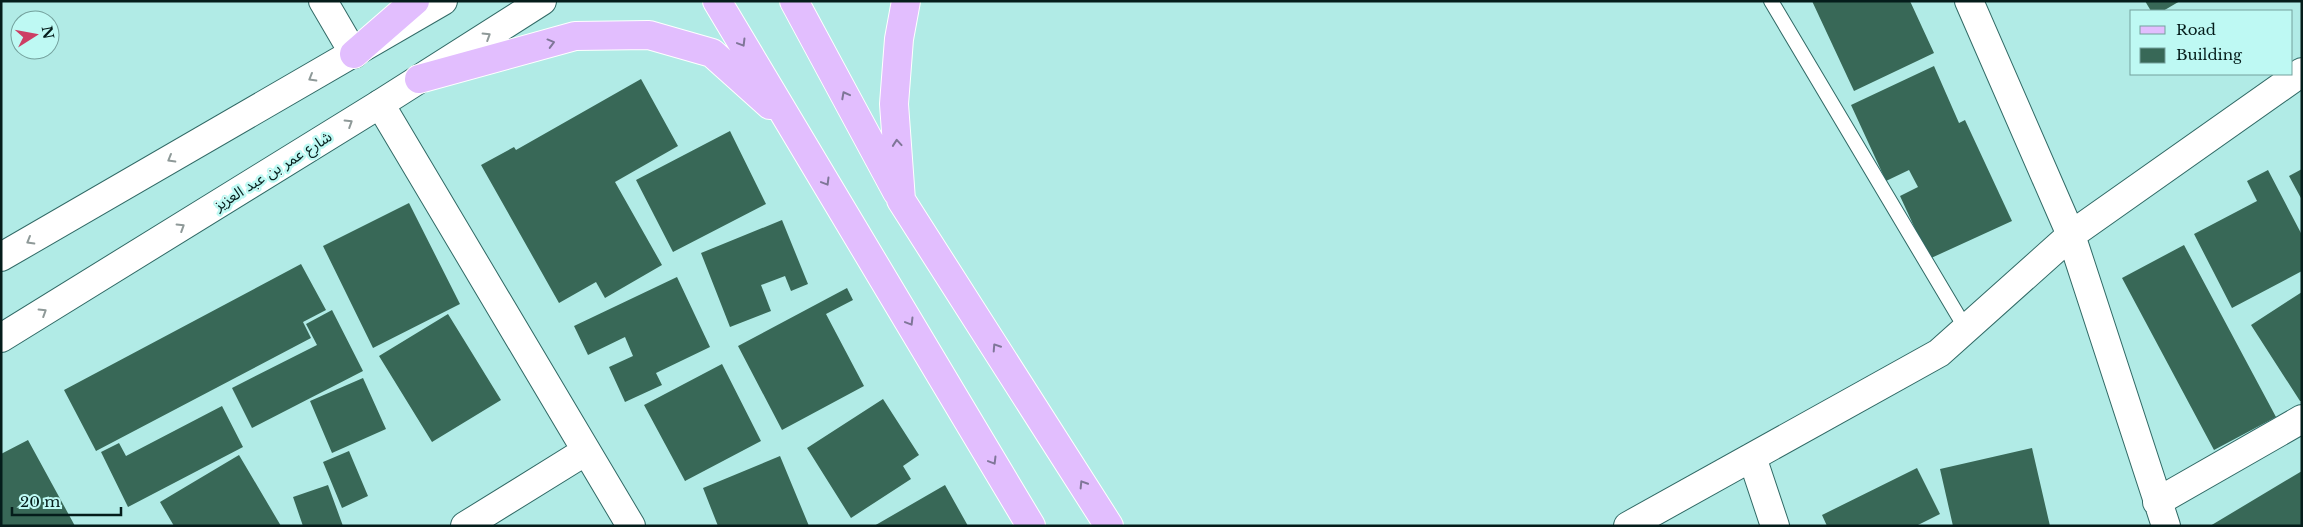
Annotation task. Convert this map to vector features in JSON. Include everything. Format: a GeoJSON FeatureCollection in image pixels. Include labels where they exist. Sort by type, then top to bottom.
{"type":"FeatureCollection","features":[{"type":"Feature","properties":{"kind":"main road"},"geometry":{"type":"LineString","coordinates":[[354,54],[415,1]]}},
{"type":"Feature","properties":{"kind":"main road"},"geometry":{"type":"LineString","coordinates":[[717,1],[1031,526]]}},
{"type":"Feature","properties":{"kind":"main road"},"geometry":{"type":"LineString","coordinates":[[794,1],[901,200],[1109,526]]}},
{"type":"Feature","properties":{"kind":"main road"},"geometry":{"type":"LineString","coordinates":[[901,200],[894,104],[900,39],[906,1]]}},
{"type":"Feature","properties":{"kind":"main road"},"geometry":{"type":"LineString","coordinates":[[419,79],[575,36],[649,34],[712,53],[791,123]]}},
{"type":"Feature","properties":{"kind":"street"},"geometry":{"type":"LineString","coordinates":[[323,1],[354,54]]}},
{"type":"Feature","properties":{"kind":"street"},"geometry":{"type":"LineString","coordinates":[[1,257],[443,1]]}},
{"type":"Feature","properties":{"kind":"street","name":"شارع عمر بن عبد العزيز"},"geometry":{"type":"LineString","coordinates":[[1,338],[380,104],[542,1]]}},
{"type":"Feature","properties":{"kind":"street"},"geometry":{"type":"LineString","coordinates":[[1969,1],[2071,234],[2162,514],[2302,419]]}},
{"type":"Feature","properties":{"kind":"street"},"geometry":{"type":"LineString","coordinates":[[1628,526],[1939,353],[2071,234],[2302,72]]}},
{"type":"Feature","properties":{"kind":"street"},"geometry":{"type":"LineString","coordinates":[[380,104],[631,526]]}},
{"type":"Feature","properties":{"kind":"street"},"geometry":{"type":"LineString","coordinates":[[465,526],[586,451]]}},
{"type":"Feature","properties":{"kind":"street"},"geometry":{"type":"LineString","coordinates":[[1752,457],[1774,526]]}},
{"type":"Feature","properties":{"kind":"lane"},"geometry":{"type":"LineString","coordinates":[[1771,1],[1966,329]]}},
{"type":"Feature","properties":{"kind":"building"},"geometry":{"type":"Polygon","coordinates":[[[1812,1],[1910,1],[1934,53],[1854,91],[1812,1]]]}},
{"type":"Feature","properties":{"kind":"building"},"geometry":{"type":"Polygon","coordinates":[[[2145,1],[2180,1],[2165,10],[2150,10],[2145,1]]]}},
{"type":"Feature","properties":{"kind":"building"},"geometry":{"type":"Polygon","coordinates":[[[1934,66],[1959,123],[1965,120],[2012,221],[1929,259],[1900,196],[1918,187],[1909,170],[1886,181],[1851,105],[1934,66]]]}},
{"type":"Feature","properties":{"kind":"building"},"geometry":{"type":"Polygon","coordinates":[[[641,79],[678,146],[615,182],[662,265],[605,298],[596,282],[559,303],[481,165],[514,147],[516,150],[641,79]]]}},
{"type":"Feature","properties":{"kind":"building"},"geometry":{"type":"Polygon","coordinates":[[[730,131],[766,204],[673,252],[636,180],[730,131]]]}},
{"type":"Feature","properties":{"kind":"building"},"geometry":{"type":"Polygon","coordinates":[[[2302,169],[2302,200],[2289,176],[2302,169]]]}},
{"type":"Feature","properties":{"kind":"building"},"geometry":{"type":"Polygon","coordinates":[[[2268,170],[2302,235],[2302,271],[2232,308],[2194,234],[2257,201],[2247,181],[2268,170]]]}},
{"type":"Feature","properties":{"kind":"building"},"geometry":{"type":"Polygon","coordinates":[[[409,203],[460,304],[373,348],[323,246],[409,203]]]}},
{"type":"Feature","properties":{"kind":"building"},"geometry":{"type":"Polygon","coordinates":[[[782,220],[808,284],[791,291],[785,276],[761,285],[771,311],[730,327],[701,253],[782,220]]]}},
{"type":"Feature","properties":{"kind":"building"},"geometry":{"type":"Polygon","coordinates":[[[2184,245],[2276,417],[2214,450],[2122,278],[2184,245]]]}},
{"type":"Feature","properties":{"kind":"building"},"geometry":{"type":"Polygon","coordinates":[[[301,264],[326,310],[303,322],[311,338],[96,451],[64,390],[301,264]]]}},
{"type":"Feature","properties":{"kind":"building"},"geometry":{"type":"Polygon","coordinates":[[[677,277],[710,347],[656,373],[662,385],[625,402],[609,367],[633,356],[625,337],[588,355],[574,326],[677,277]]]}},
{"type":"Feature","properties":{"kind":"building"},"geometry":{"type":"Polygon","coordinates":[[[847,288],[853,300],[826,314],[864,386],[782,430],[738,346],[847,288]]]}},
{"type":"Feature","properties":{"kind":"building"},"geometry":{"type":"Polygon","coordinates":[[[2302,292],[2302,401],[2300,401],[2251,325],[2302,292]]]}},
{"type":"Feature","properties":{"kind":"building"},"geometry":{"type":"Polygon","coordinates":[[[332,310],[363,371],[252,428],[232,388],[317,345],[306,324],[332,310]]]}},
{"type":"Feature","properties":{"kind":"building"},"geometry":{"type":"Polygon","coordinates":[[[448,314],[501,400],[432,442],[379,356],[448,314]]]}},
{"type":"Feature","properties":{"kind":"building"},"geometry":{"type":"Polygon","coordinates":[[[722,364],[761,441],[685,481],[644,405],[722,364]]]}},
{"type":"Feature","properties":{"kind":"building"},"geometry":{"type":"Polygon","coordinates":[[[363,378],[386,429],[332,453],[310,401],[363,378]]]}},
{"type":"Feature","properties":{"kind":"building"},"geometry":{"type":"Polygon","coordinates":[[[883,399],[919,455],[903,466],[911,479],[851,518],[807,448],[883,399]]]}},
{"type":"Feature","properties":{"kind":"building"},"geometry":{"type":"Polygon","coordinates":[[[222,406],[243,447],[128,507],[101,452],[119,443],[126,456],[222,406]]]}},
{"type":"Feature","properties":{"kind":"building"},"geometry":{"type":"Polygon","coordinates":[[[28,440],[75,526],[1,526],[1,454],[28,440]]]}},
{"type":"Feature","properties":{"kind":"building"},"geometry":{"type":"Polygon","coordinates":[[[2032,448],[2050,526],[1953,526],[1940,469],[2032,448]]]}},
{"type":"Feature","properties":{"kind":"building"},"geometry":{"type":"Polygon","coordinates":[[[349,451],[368,496],[342,508],[323,462],[349,451]]]}},
{"type":"Feature","properties":{"kind":"building"},"geometry":{"type":"Polygon","coordinates":[[[239,455],[281,526],[174,526],[160,502],[239,455]]]}},
{"type":"Feature","properties":{"kind":"building"},"geometry":{"type":"Polygon","coordinates":[[[780,456],[809,526],[718,526],[703,488],[780,456]]]}},
{"type":"Feature","properties":{"kind":"building"},"geometry":{"type":"Polygon","coordinates":[[[1917,468],[1940,514],[1916,526],[1827,526],[1822,515],[1917,468]]]}},
{"type":"Feature","properties":{"kind":"building"},"geometry":{"type":"Polygon","coordinates":[[[2302,471],[2302,526],[2210,526],[2302,471]]]}},
{"type":"Feature","properties":{"kind":"building"},"geometry":{"type":"Polygon","coordinates":[[[328,485],[343,526],[303,526],[293,497],[328,485]]]}},
{"type":"Feature","properties":{"kind":"building"},"geometry":{"type":"Polygon","coordinates":[[[945,485],[968,526],[874,526],[945,485]]]}}]}
